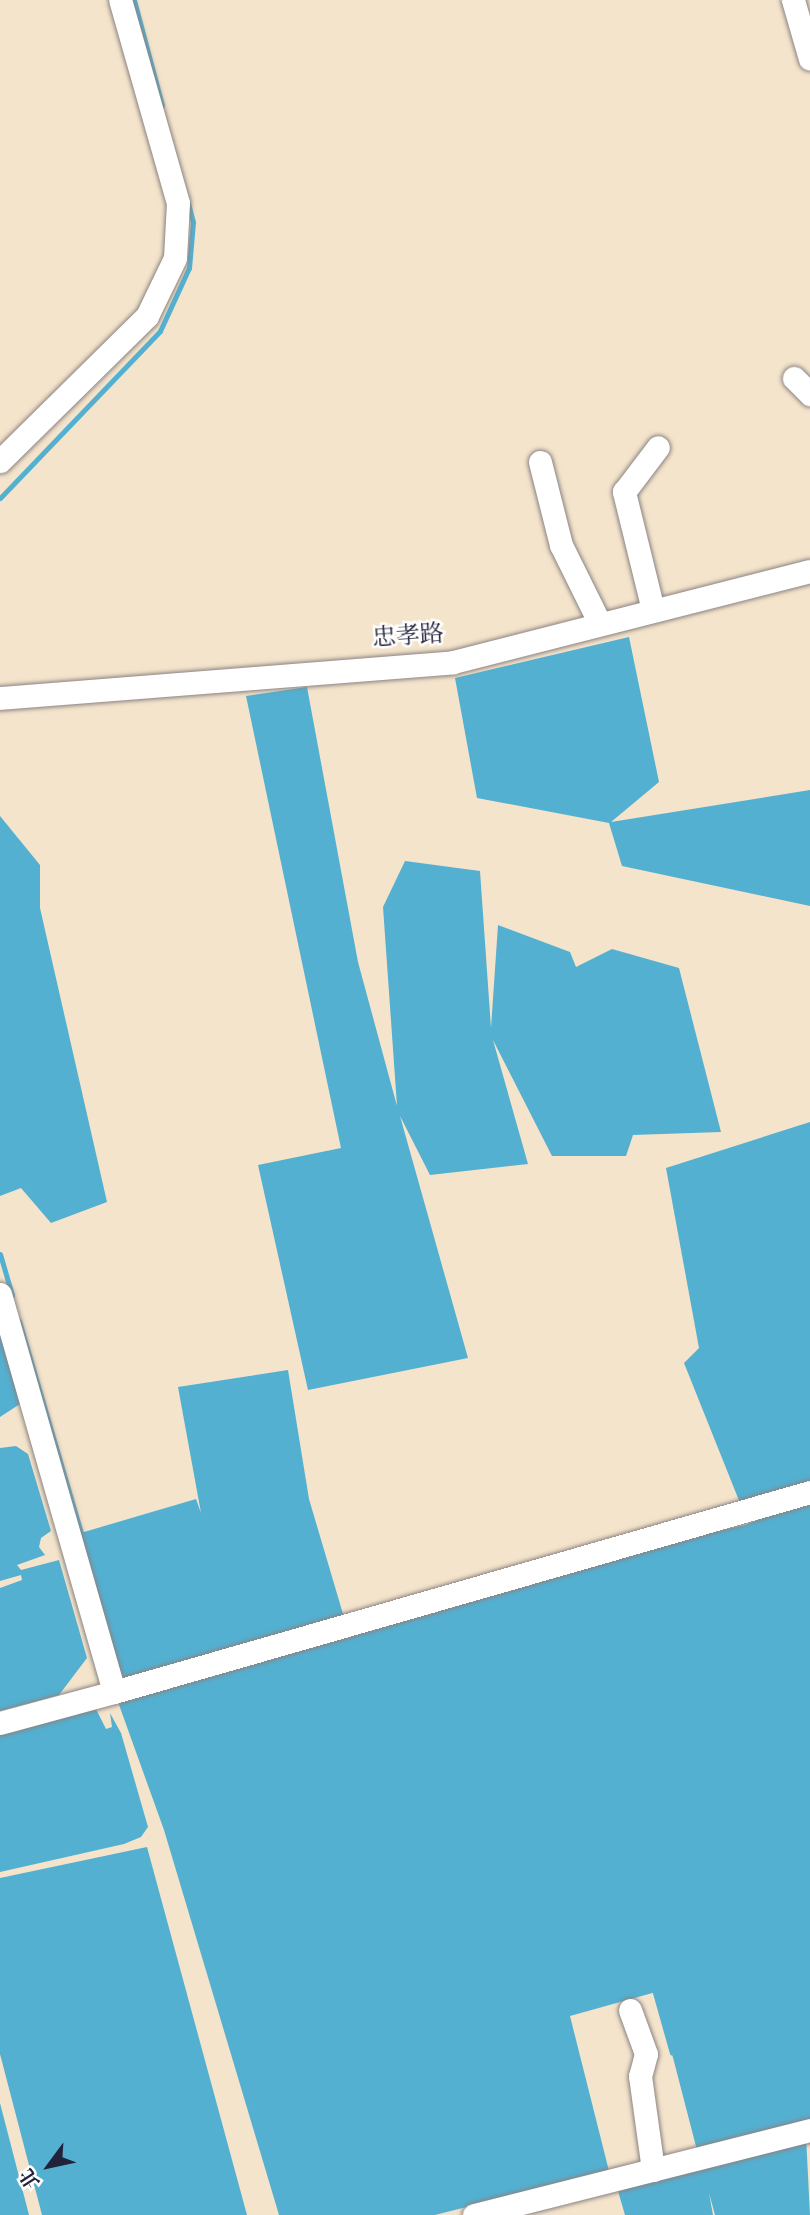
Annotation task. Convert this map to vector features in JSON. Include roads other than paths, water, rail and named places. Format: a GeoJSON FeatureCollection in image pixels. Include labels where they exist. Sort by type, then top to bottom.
{"type":"FeatureCollection","features":[{"type":"Feature","properties":{"kind":"street"},"geometry":{"type":"LineString","coordinates":[[0,461],[147,316],[175,258],[177,203],[120,0]]}},
{"type":"Feature","properties":{"kind":"street"},"geometry":{"type":"LineString","coordinates":[[793,0],[810,59]]}},
{"type":"Feature","properties":{"kind":"street"},"geometry":{"type":"LineString","coordinates":[[653,610],[624,492],[658,447]]}},
{"type":"Feature","properties":{"kind":"street"},"geometry":{"type":"LineString","coordinates":[[540,462],[561,545],[600,624]]}},
{"type":"Feature","properties":{"kind":"street","name":"忠孝路"},"geometry":{"type":"LineString","coordinates":[[0,698],[453,662],[810,571]]}},
{"type":"Feature","properties":{"kind":"street"},"geometry":{"type":"LineString","coordinates":[[0,1294],[114,1692]]}},
{"type":"Feature","properties":{"kind":"street"},"geometry":{"type":"LineString","coordinates":[[0,1723],[810,1492]]}},
{"type":"Feature","properties":{"kind":"street"},"geometry":{"type":"LineString","coordinates":[[630,2010],[646,2054],[640,2076],[653,2170]]}},
{"type":"Feature","properties":{"kind":"street"},"geometry":{"type":"LineString","coordinates":[[474,2215],[810,2130]]}},
{"type":"Feature","properties":{"kind":"water"},"geometry":{"type":"Polygon","coordinates":[[[629,637],[659,782],[611,822],[810,790],[810,906],[622,866],[609,823],[477,798],[455,678],[629,637]]]}},
{"type":"Feature","properties":{"kind":"water"},"geometry":{"type":"Polygon","coordinates":[[[307,687],[358,962],[397,1106],[383,907],[405,861],[480,871],[491,1028],[498,925],[570,952],[576,967],[612,949],[679,968],[721,1132],[633,1135],[626,1156],[552,1156],[493,1040],[528,1164],[430,1175],[400,1116],[468,1358],[308,1390],[258,1165],[341,1148],[246,696],[307,687]]]}},
{"type":"Feature","properties":{"kind":"water"},"geometry":{"type":"Polygon","coordinates":[[[0,816],[40,865],[40,908],[107,1202],[51,1223],[21,1188],[0,1196],[0,816]]]}},
{"type":"Feature","properties":{"kind":"water"},"geometry":{"type":"Polygon","coordinates":[[[810,1122],[810,1492],[740,1503],[684,1363],[699,1348],[666,1168],[810,1122]]]}},
{"type":"Feature","properties":{"kind":"water"},"geometry":{"type":"Polygon","coordinates":[[[0,1331],[20,1404],[0,1417],[0,1331]]]}},
{"type":"Feature","properties":{"kind":"water"},"geometry":{"type":"Polygon","coordinates":[[[288,1370],[309,1499],[346,1624],[541,1570],[745,1525],[810,1499],[810,2145],[806,2136],[810,2215],[715,2215],[709,2193],[713,2215],[625,2215],[615,2181],[699,2158],[656,1992],[570,2016],[609,2171],[435,2215],[279,2215],[164,1830],[113,1688],[67,1537],[196,1499],[201,1513],[178,1387],[288,1370]]]}},
{"type":"Feature","properties":{"kind":"water"},"geometry":{"type":"Polygon","coordinates":[[[16,1446],[28,1454],[51,1531],[41,1538],[39,1547],[45,1555],[17,1565],[21,1570],[59,1560],[87,1658],[59,1695],[0,1711],[0,1588],[22,1580],[21,1575],[0,1581],[0,1448],[16,1446]]]}},
{"type":"Feature","properties":{"kind":"water"},"geometry":{"type":"Polygon","coordinates":[[[96,1709],[106,1729],[112,1727],[110,1713],[121,1733],[148,1827],[141,1837],[124,1844],[0,1872],[0,1734],[96,1709]]]}},
{"type":"Feature","properties":{"kind":"water"},"geometry":{"type":"Polygon","coordinates":[[[147,1847],[247,2215],[42,2215],[0,2054],[0,1878],[147,1847]]]}},
{"type":"Feature","properties":{"kind":"water"},"geometry":{"type":"Polygon","coordinates":[[[0,2103],[29,2215],[0,2215],[0,2103]]]}},
{"type":"Feature","properties":{"kind":"waterway"},"geometry":{"type":"LineString","coordinates":[[134,0],[162,105]]}},
{"type":"Feature","properties":{"kind":"waterway"},"geometry":{"type":"LineString","coordinates":[[0,498],[160,331],[189,268],[193,222],[188,203]]}},
{"type":"Feature","properties":{"kind":"waterway"},"geometry":{"type":"LineString","coordinates":[[0,1254],[12,1295]]}},
{"type":"Feature","properties":{"kind":"waterway"},"geometry":{"type":"LineString","coordinates":[[19,1321],[83,1540]]}},
{"type":"Feature","properties":{"kind":"waterway"},"geometry":{"type":"LineString","coordinates":[[654,1989],[672,2053]]}}]}
